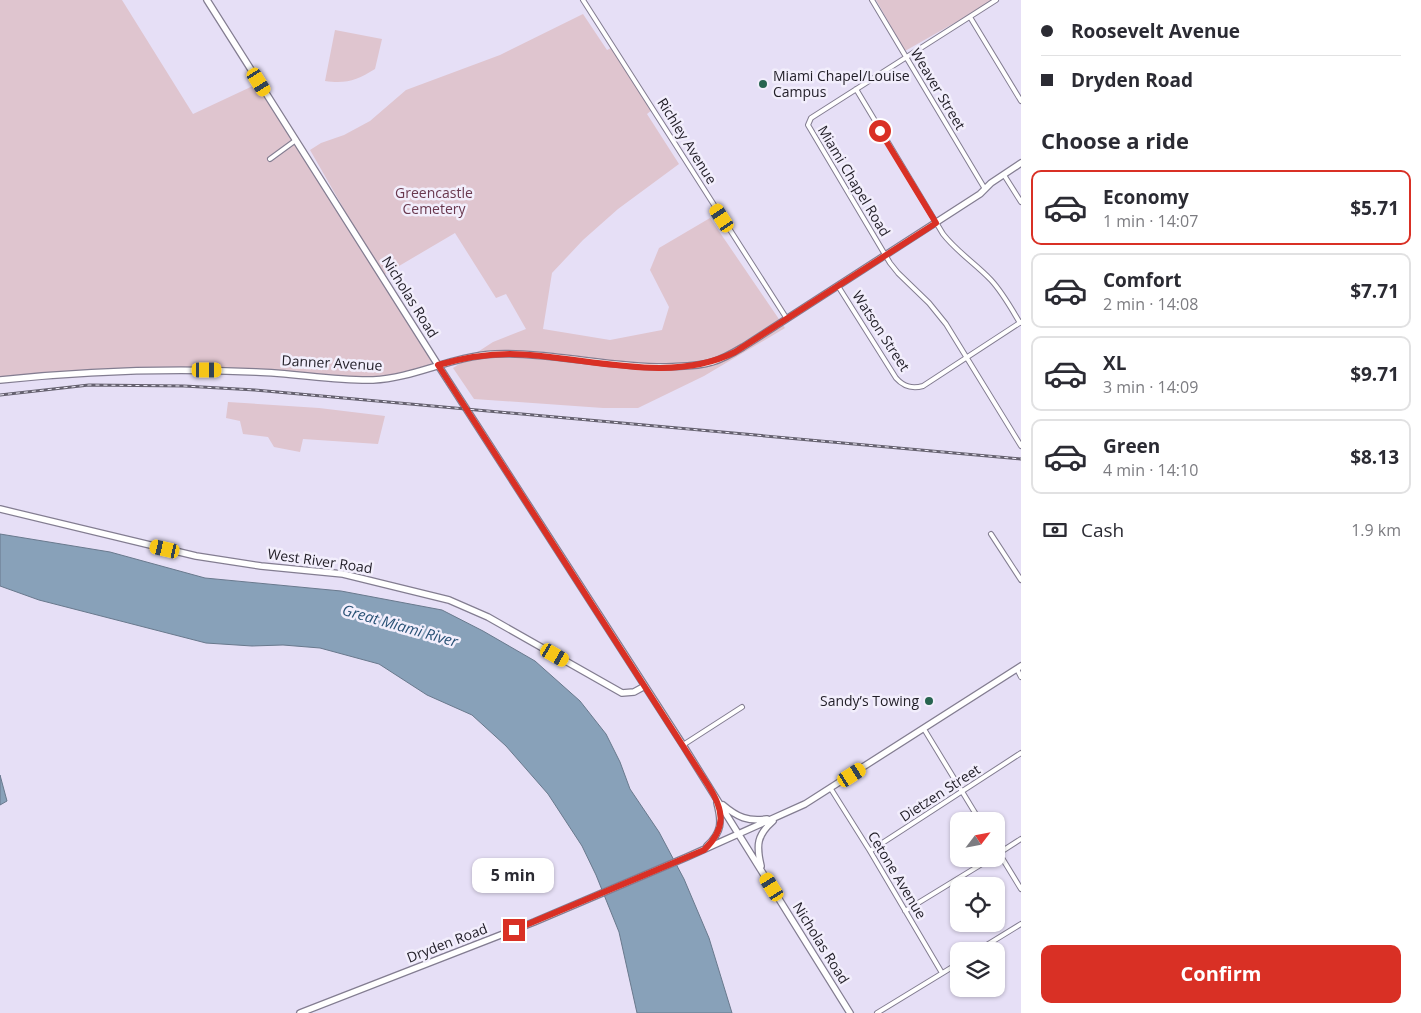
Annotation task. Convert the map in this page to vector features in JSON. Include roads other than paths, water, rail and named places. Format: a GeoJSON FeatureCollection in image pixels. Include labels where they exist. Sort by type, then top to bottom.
{"type":"FeatureCollection","features":[{"type":"Feature","properties":{"kind":"street","name":"Nicholas Road"},"geometry":{"type":"LineString","coordinates":[[207,0],[438,365],[739,834],[850,1013]]}},
{"type":"Feature","properties":{"kind":"street","name":"Richley Avenue"},"geometry":{"type":"LineString","coordinates":[[583,0],[787,318]]}},
{"type":"Feature","properties":{"kind":"street","name":"Weaver Street"},"geometry":{"type":"LineString","coordinates":[[872,0],[985,189]]}},
{"type":"Feature","properties":{"kind":"street"},"geometry":{"type":"LineString","coordinates":[[966,358],[1021,322],[1003,294],[991,280],[949,242],[856,89],[996,0]]}},
{"type":"Feature","properties":{"kind":"street"},"geometry":{"type":"LineString","coordinates":[[970,16],[1021,101]]}},
{"type":"Feature","properties":{"kind":"street","name":"Miami Chapel Road"},"geometry":{"type":"LineString","coordinates":[[856,89],[808,122],[810,131],[898,273],[935,310],[1021,446]]}},
{"type":"Feature","properties":{"kind":"street"},"geometry":{"type":"LineString","coordinates":[[270,159],[296,140]]}},
{"type":"Feature","properties":{"kind":"street","name":"Danner Avenue"},"geometry":{"type":"LineString","coordinates":[[0,380],[94,372],[157,370],[259,372],[371,380],[406,376],[438,365],[478,356],[512,354],[630,366],[700,365],[718,360],[735,352],[936,223],[1021,163]]}},
{"type":"Feature","properties":{"kind":"street"},"geometry":{"type":"LineString","coordinates":[[1004,174],[1021,202]]}},
{"type":"Feature","properties":{"kind":"street","name":"Watson Street"},"geometry":{"type":"LineString","coordinates":[[838,286],[901,383],[907,386],[923,386],[966,358]]}},
{"type":"Feature","properties":{"kind":"street","name":"West River Road"},"geometry":{"type":"LineString","coordinates":[[0,509],[196,556],[261,566],[343,574],[429,594],[464,606],[488,617],[622,693],[630,694],[645,686]]}},
{"type":"Feature","properties":{"kind":"street"},"geometry":{"type":"LineString","coordinates":[[991,534],[1021,580]]}},
{"type":"Feature","properties":{"kind":"street"},"geometry":{"type":"LineString","coordinates":[[1019,668],[1021,676]]}},
{"type":"Feature","properties":{"kind":"street","name":"Dryden Road"},"geometry":{"type":"LineString","coordinates":[[300,1013],[576,904],[704,850],[805,804],[1019,668]]}},
{"type":"Feature","properties":{"kind":"street"},"geometry":{"type":"LineString","coordinates":[[682,745],[742,707]]}},
{"type":"Feature","properties":{"kind":"street"},"geometry":{"type":"LineString","coordinates":[[924,729],[974,812]]}},
{"type":"Feature","properties":{"kind":"street","name":"Dietzen Street"},"geometry":{"type":"LineString","coordinates":[[870,851],[1021,753]]}},
{"type":"Feature","properties":{"kind":"street","name":"Cetone Avenue"},"geometry":{"type":"LineString","coordinates":[[831,789],[942,973]]}},
{"type":"Feature","properties":{"kind":"street"},"geometry":{"type":"LineString","coordinates":[[716,798],[728,810],[744,819],[763,820],[776,817]]}},
{"type":"Feature","properties":{"kind":"street"},"geometry":{"type":"LineString","coordinates":[[704,850],[717,836],[720,829],[716,798]]}},
{"type":"Feature","properties":{"kind":"street"},"geometry":{"type":"LineString","coordinates":[[764,874],[759,855],[760,836],[776,817]]}},
{"type":"Feature","properties":{"kind":"street"},"geometry":{"type":"LineString","coordinates":[[1005,849],[1021,839]]}},
{"type":"Feature","properties":{"kind":"street"},"geometry":{"type":"LineString","coordinates":[[1005,865],[1021,889]]}},
{"type":"Feature","properties":{"kind":"street"},"geometry":{"type":"LineString","coordinates":[[905,911],[975,868]]}},
{"type":"Feature","properties":{"kind":"street"},"geometry":{"type":"LineString","coordinates":[[992,942],[1021,924]]}},
{"type":"Feature","properties":{"kind":"street"},"geometry":{"type":"LineString","coordinates":[[877,1013],[950,968]]}},
{"type":"Feature","properties":{"kind":"water","name":"Great Miami River"},"geometry":{"type":"Polygon","coordinates":[[[0,534],[110,552],[205,578],[341,591],[442,610],[535,661],[580,701],[606,734],[620,762],[630,789],[659,832],[684,879],[709,938],[732,1013],[637,1013],[619,932],[582,846],[548,794],[506,746],[472,715],[427,695],[379,664],[320,648],[206,643],[39,600],[0,586],[0,534]]]}},
{"type":"Feature","properties":{"kind":"water"},"geometry":{"type":"Polygon","coordinates":[[[0,775],[7,801],[0,805],[0,775]]]}},
{"type":"Feature","properties":{"kind":"railway"},"geometry":{"type":"LineString","coordinates":[[0,395],[89,385],[184,386],[255,390],[1021,459]]}},
{"type":"Feature","properties":{"kind":"place","name":"Miami Chapel/Louise Campus"},"geometry":{"type":"Point","coordinates":[763,84]}},
{"type":"Feature","properties":{"kind":"place","name":"Sandy’s Towing"},"geometry":{"type":"Point","coordinates":[929,701]}},
{"type":"Feature","properties":{"kind":"park label","name":"Greencastle Cemetery"},"geometry":{"type":"Point","coordinates":[434,202]}}]}
